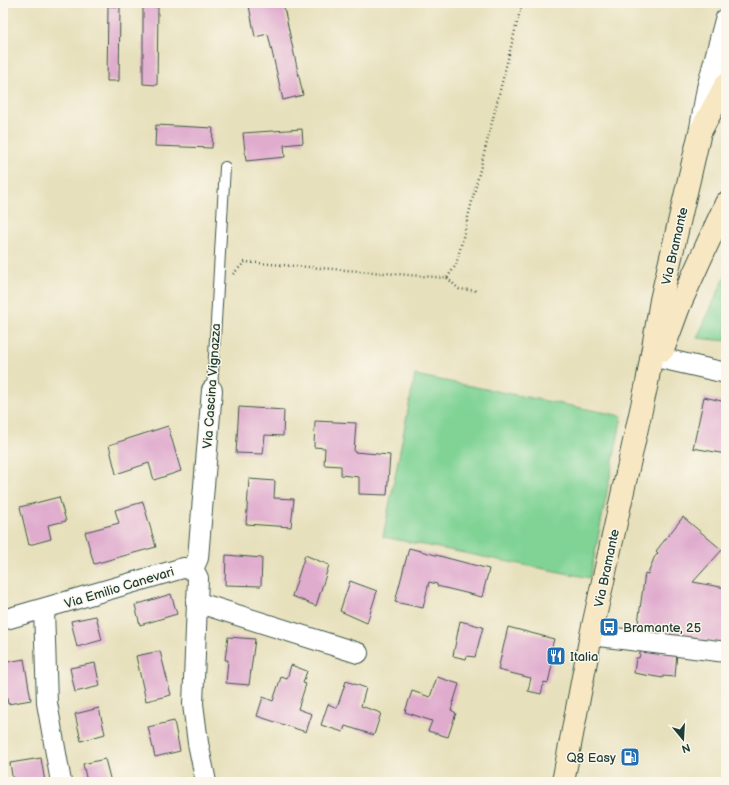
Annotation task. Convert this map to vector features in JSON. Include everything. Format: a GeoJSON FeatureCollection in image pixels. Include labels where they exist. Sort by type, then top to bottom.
{"type":"FeatureCollection","features":[{"type":"Feature","properties":{"kind":"main road","name":"Via Bramante"},"geometry":{"type":"LineString","coordinates":[[563,780],[592,635],[647,383],[661,300],[700,132],[726,84]]}},
{"type":"Feature","properties":{"kind":"main road","name":"Via Bramante"},"geometry":{"type":"LineString","coordinates":[[647,383],[660,358],[680,304],[726,202]]}},
{"type":"Feature","properties":{"kind":"street","name":"Via Bramante"},"geometry":{"type":"LineString","coordinates":[[700,132],[708,88],[726,20]]}},
{"type":"Feature","properties":{"kind":"street"},"geometry":{"type":"LineString","coordinates":[[660,358],[726,373]]}},
{"type":"Feature","properties":{"kind":"street","name":"Via Cascina Vignazza"},"geometry":{"type":"LineString","coordinates":[[206,782],[198,743],[193,704],[198,578],[193,570],[198,558],[212,390]]}},
{"type":"Feature","properties":{"kind":"street","name":"Via Emilio Canevari"},"geometry":{"type":"LineString","coordinates":[[3,620],[183,568],[190,568],[193,570]]}},
{"type":"Feature","properties":{"kind":"street"},"geometry":{"type":"LineString","coordinates":[[196,602],[358,653]]}},
{"type":"Feature","properties":{"kind":"street"},"geometry":{"type":"LineString","coordinates":[[44,609],[47,703],[61,782]]}},
{"type":"Feature","properties":{"kind":"street"},"geometry":{"type":"LineString","coordinates":[[592,635],[726,652]]}},
{"type":"Feature","properties":{"kind":"lane","name":"Via Cascina Vignazza"},"geometry":{"type":"LineString","coordinates":[[212,390],[225,167]]}},
{"type":"Feature","properties":{"kind":"path"},"geometry":{"type":"LineString","coordinates":[[447,278],[456,265],[522,3]]}},
{"type":"Feature","properties":{"kind":"path"},"geometry":{"type":"LineString","coordinates":[[233,280],[233,272],[244,262],[447,278],[459,289],[478,291]]}},
{"type":"Feature","properties":{"kind":"green space"},"geometry":{"type":"Polygon","coordinates":[[[726,275],[726,341],[697,338],[726,275]]]}},
{"type":"Feature","properties":{"kind":"green space"},"geometry":{"type":"Polygon","coordinates":[[[415,375],[622,416],[590,578],[383,537],[415,375]]]}},
{"type":"Feature","properties":{"kind":"building"},"geometry":{"type":"Polygon","coordinates":[[[260,3],[283,3],[303,95],[283,100],[268,34],[255,37],[249,6],[260,3]]]}},
{"type":"Feature","properties":{"kind":"building"},"geometry":{"type":"Polygon","coordinates":[[[108,6],[120,7],[119,81],[107,81],[108,6]]]}},
{"type":"Feature","properties":{"kind":"building"},"geometry":{"type":"Polygon","coordinates":[[[143,7],[158,7],[157,85],[143,84],[143,7]]]}},
{"type":"Feature","properties":{"kind":"building"},"geometry":{"type":"Polygon","coordinates":[[[156,125],[213,128],[212,148],[155,146],[156,125]]]}},
{"type":"Feature","properties":{"kind":"building"},"geometry":{"type":"Polygon","coordinates":[[[302,129],[303,143],[284,145],[285,157],[246,161],[243,133],[302,129]]]}},
{"type":"Feature","properties":{"kind":"building"},"geometry":{"type":"Polygon","coordinates":[[[704,397],[726,402],[726,454],[693,448],[704,397]]]}},
{"type":"Feature","properties":{"kind":"building"},"geometry":{"type":"Polygon","coordinates":[[[239,407],[284,410],[283,436],[265,435],[263,454],[236,453],[239,407]]]}},
{"type":"Feature","properties":{"kind":"building"},"geometry":{"type":"Polygon","coordinates":[[[315,421],[356,423],[354,452],[390,455],[387,495],[359,494],[359,477],[341,475],[341,466],[324,465],[325,448],[314,447],[315,421]]]}},
{"type":"Feature","properties":{"kind":"building"},"geometry":{"type":"Polygon","coordinates":[[[168,426],[181,471],[154,480],[149,463],[116,474],[109,445],[168,426]]]}},
{"type":"Feature","properties":{"kind":"building"},"geometry":{"type":"Polygon","coordinates":[[[249,479],[275,481],[274,498],[294,499],[291,527],[246,524],[249,479]]]}},
{"type":"Feature","properties":{"kind":"building"},"geometry":{"type":"Polygon","coordinates":[[[59,497],[66,521],[48,525],[51,539],[29,545],[20,507],[59,497]]]}},
{"type":"Feature","properties":{"kind":"building"},"geometry":{"type":"Polygon","coordinates":[[[143,502],[156,547],[94,564],[85,532],[119,523],[115,510],[143,502]]]}},
{"type":"Feature","properties":{"kind":"building"},"geometry":{"type":"Polygon","coordinates":[[[683,517],[722,550],[693,582],[726,588],[726,643],[637,630],[645,573],[648,574],[654,558],[658,553],[656,551],[683,517]]]}},
{"type":"Feature","properties":{"kind":"building"},"geometry":{"type":"Polygon","coordinates":[[[409,548],[489,569],[482,597],[437,586],[437,584],[429,582],[423,608],[395,602],[409,548]]]}},
{"type":"Feature","properties":{"kind":"building"},"geometry":{"type":"Polygon","coordinates":[[[226,555],[262,558],[261,586],[225,585],[226,555]]]}},
{"type":"Feature","properties":{"kind":"building"},"geometry":{"type":"Polygon","coordinates":[[[305,555],[329,565],[316,606],[292,596],[305,555]]]}},
{"type":"Feature","properties":{"kind":"building"},"geometry":{"type":"Polygon","coordinates":[[[350,581],[377,591],[367,623],[340,611],[350,581]]]}},
{"type":"Feature","properties":{"kind":"building"},"geometry":{"type":"Polygon","coordinates":[[[171,594],[177,614],[140,625],[135,605],[171,594]]]}},
{"type":"Feature","properties":{"kind":"building"},"geometry":{"type":"Polygon","coordinates":[[[96,616],[102,640],[77,647],[71,621],[96,616]]]}},
{"type":"Feature","properties":{"kind":"building"},"geometry":{"type":"Polygon","coordinates":[[[460,621],[483,627],[475,657],[467,656],[466,659],[453,656],[460,621]]]}},
{"type":"Feature","properties":{"kind":"building"},"geometry":{"type":"Polygon","coordinates":[[[508,627],[554,639],[551,650],[555,651],[548,683],[544,682],[541,694],[528,691],[531,678],[498,670],[508,627]]]}},
{"type":"Feature","properties":{"kind":"building"},"geometry":{"type":"Polygon","coordinates":[[[228,637],[255,639],[249,685],[226,683],[228,660],[225,660],[228,637]]]}},
{"type":"Feature","properties":{"kind":"building"},"geometry":{"type":"Polygon","coordinates":[[[641,649],[677,652],[675,677],[663,676],[663,678],[634,673],[636,658],[639,658],[641,649]]]}},
{"type":"Feature","properties":{"kind":"building"},"geometry":{"type":"Polygon","coordinates":[[[160,651],[171,695],[146,701],[136,656],[160,651]]]}},
{"type":"Feature","properties":{"kind":"building"},"geometry":{"type":"Polygon","coordinates":[[[24,659],[31,700],[8,704],[5,686],[3,686],[3,663],[24,659]]]}},
{"type":"Feature","properties":{"kind":"building"},"geometry":{"type":"Polygon","coordinates":[[[95,663],[100,686],[75,692],[70,668],[95,663]]]}},
{"type":"Feature","properties":{"kind":"building"},"geometry":{"type":"Polygon","coordinates":[[[291,665],[307,671],[303,683],[306,684],[298,709],[312,714],[306,732],[257,716],[263,697],[273,701],[281,677],[287,679],[291,665]]]}},
{"type":"Feature","properties":{"kind":"building"},"geometry":{"type":"Polygon","coordinates":[[[437,677],[459,684],[451,710],[456,713],[448,737],[428,731],[432,721],[405,712],[412,691],[430,697],[437,677]]]}},
{"type":"Feature","properties":{"kind":"building"},"geometry":{"type":"Polygon","coordinates":[[[346,681],[366,688],[361,706],[381,713],[374,735],[345,726],[343,732],[321,725],[328,704],[337,708],[346,681]]]}},
{"type":"Feature","properties":{"kind":"building"},"geometry":{"type":"Polygon","coordinates":[[[99,708],[105,734],[81,741],[75,714],[99,708]]]}},
{"type":"Feature","properties":{"kind":"building"},"geometry":{"type":"Polygon","coordinates":[[[174,721],[180,751],[155,757],[148,727],[174,721]]]}},
{"type":"Feature","properties":{"kind":"building"},"geometry":{"type":"Polygon","coordinates":[[[41,758],[45,782],[13,782],[10,763],[41,758]]]}},
{"type":"Feature","properties":{"kind":"building"},"geometry":{"type":"Polygon","coordinates":[[[105,759],[111,782],[87,782],[83,764],[105,759]]]}},
{"type":"Feature","properties":{"kind":"building"},"geometry":{"type":"Polygon","coordinates":[[[183,778],[184,782],[169,782],[169,781],[183,778]]]}},
{"type":"Feature","properties":{"kind":"place","name":"Bramante, 25"},"geometry":{"type":"Point","coordinates":[609,627]}},
{"type":"Feature","properties":{"kind":"place","name":"Italia"},"geometry":{"type":"Point","coordinates":[556,656]}},
{"type":"Feature","properties":{"kind":"place","name":"Q8 Easy"},"geometry":{"type":"Point","coordinates":[630,757]}}]}
